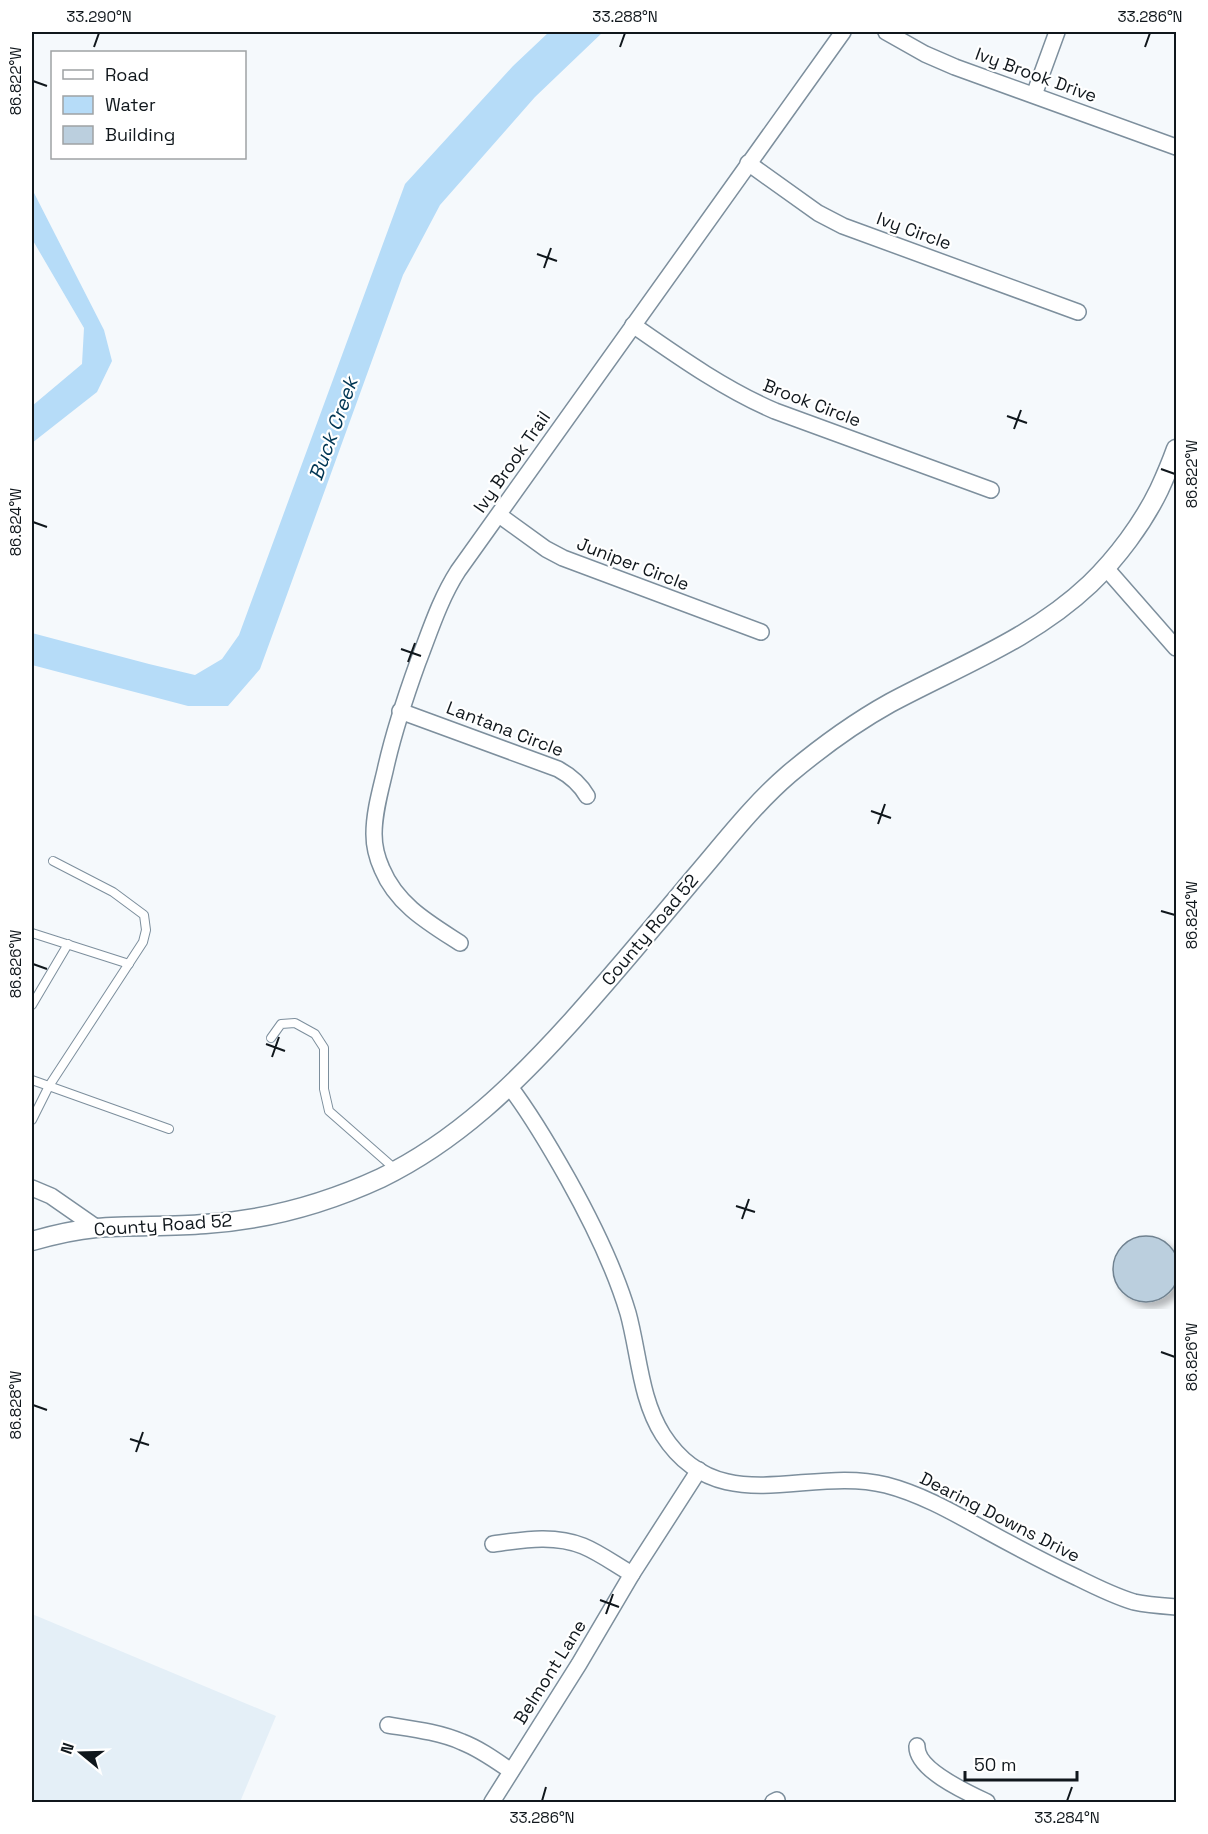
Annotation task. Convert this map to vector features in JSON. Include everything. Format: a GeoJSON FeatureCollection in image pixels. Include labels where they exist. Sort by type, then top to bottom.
{"type":"FeatureCollection","features":[{"type":"Feature","properties":{"kind":"street","name":"Ivy Brook Trail"},"geometry":{"type":"LineString","coordinates":[[460,943],[414,913],[401,899],[391,886],[376,852],[375,829],[378,797],[400,711],[431,627],[450,584],[843,32]]}},
{"type":"Feature","properties":{"kind":"street","name":"Ivy Brook Drive"},"geometry":{"type":"LineString","coordinates":[[886,32],[925,54],[1176,147]]}},
{"type":"Feature","properties":{"kind":"street"},"geometry":{"type":"LineString","coordinates":[[1034,95],[1057,32]]}},
{"type":"Feature","properties":{"kind":"street","name":"Ivy Circle"},"geometry":{"type":"LineString","coordinates":[[748,163],[818,213],[843,226],[1078,312]]}},
{"type":"Feature","properties":{"kind":"street","name":"Brook Circle"},"geometry":{"type":"LineString","coordinates":[[633,325],[684,361],[748,399],[991,490]]}},
{"type":"Feature","properties":{"kind":"street","name":"County Road 52"},"geometry":{"type":"LineString","coordinates":[[32,1241],[66,1232],[97,1228],[207,1224],[250,1219],[290,1210],[337,1196],[396,1170],[418,1159],[456,1133],[532,1065],[588,1003],[736,829],[784,778],[825,745],[887,705],[1006,645],[1040,624],[1082,591],[1127,540],[1158,493],[1176,449]]}},
{"type":"Feature","properties":{"kind":"street","name":"Juniper Circle"},"geometry":{"type":"LineString","coordinates":[[499,515],[562,558],[761,632]]}},
{"type":"Feature","properties":{"kind":"street"},"geometry":{"type":"LineString","coordinates":[[1105,567],[1176,648]]}},
{"type":"Feature","properties":{"kind":"street","name":"Lantana Circle"},"geometry":{"type":"LineString","coordinates":[[400,711],[558,769],[577,781],[587,796]]}},
{"type":"Feature","properties":{"kind":"street","name":"Dearing Downs Drive"},"geometry":{"type":"LineString","coordinates":[[510,1087],[526,1107],[601,1242],[628,1313],[651,1410],[663,1435],[683,1458],[699,1470],[722,1480],[752,1486],[852,1480],[884,1484],[908,1491],[1105,1591],[1133,1602],[1176,1607]]}},
{"type":"Feature","properties":{"kind":"street"},"geometry":{"type":"LineString","coordinates":[[32,1188],[51,1196],[97,1228]]}},
{"type":"Feature","properties":{"kind":"street","name":"Belmont Lane"},"geometry":{"type":"LineString","coordinates":[[492,1803],[632,1574],[699,1470]]}},
{"type":"Feature","properties":{"kind":"street"},"geometry":{"type":"LineString","coordinates":[[493,1544],[550,1539],[566,1541],[582,1546],[632,1574]]}},
{"type":"Feature","properties":{"kind":"street"},"geometry":{"type":"LineString","coordinates":[[388,1725],[449,1737],[483,1752],[511,1771]]}},
{"type":"Feature","properties":{"kind":"street"},"geometry":{"type":"LineString","coordinates":[[917,1746],[919,1757],[925,1765],[987,1803]]}},
{"type":"Feature","properties":{"kind":"lane"},"geometry":{"type":"LineString","coordinates":[[32,1120],[49,1086],[143,942],[146,930],[144,915],[113,892],[53,861]]}},
{"type":"Feature","properties":{"kind":"lane"},"geometry":{"type":"LineString","coordinates":[[32,933],[129,964]]}},
{"type":"Feature","properties":{"kind":"lane"},"geometry":{"type":"LineString","coordinates":[[32,1005],[68,944]]}},
{"type":"Feature","properties":{"kind":"lane"},"geometry":{"type":"LineString","coordinates":[[271,1038],[281,1024],[296,1023],[315,1034],[324,1048],[324,1089],[329,1111],[396,1170]]}},
{"type":"Feature","properties":{"kind":"lane"},"geometry":{"type":"LineString","coordinates":[[32,1080],[169,1129]]}},
{"type":"Feature","properties":{"kind":"shaded area"},"geometry":{"type":"Polygon","coordinates":[[[32,1614],[276,1716],[240,1802],[32,1802],[32,1614]]]}},
{"type":"Feature","properties":{"kind":"water","name":"Buck Creek"},"geometry":{"type":"Polygon","coordinates":[[[549,32],[603,32],[535,97],[440,205],[403,275],[260,669],[228,706],[188,706],[32,665],[32,633],[195,675],[222,659],[239,635],[405,184],[513,66],[549,32]]]}},
{"type":"Feature","properties":{"kind":"water"},"geometry":{"type":"Polygon","coordinates":[[[32,189],[104,330],[112,361],[97,392],[32,443],[32,406],[82,364],[84,328],[32,239],[32,189]]]}},
{"type":"Feature","properties":{"kind":"building"},"geometry":{"type":"Polygon","coordinates":[[[1146,1236],[1159,1239],[1169,1246],[1176,1256],[1179,1269],[1176,1282],[1169,1292],[1159,1299],[1146,1302],[1133,1299],[1123,1292],[1116,1282],[1113,1269],[1116,1256],[1123,1246],[1133,1239],[1146,1236]]]}}]}
